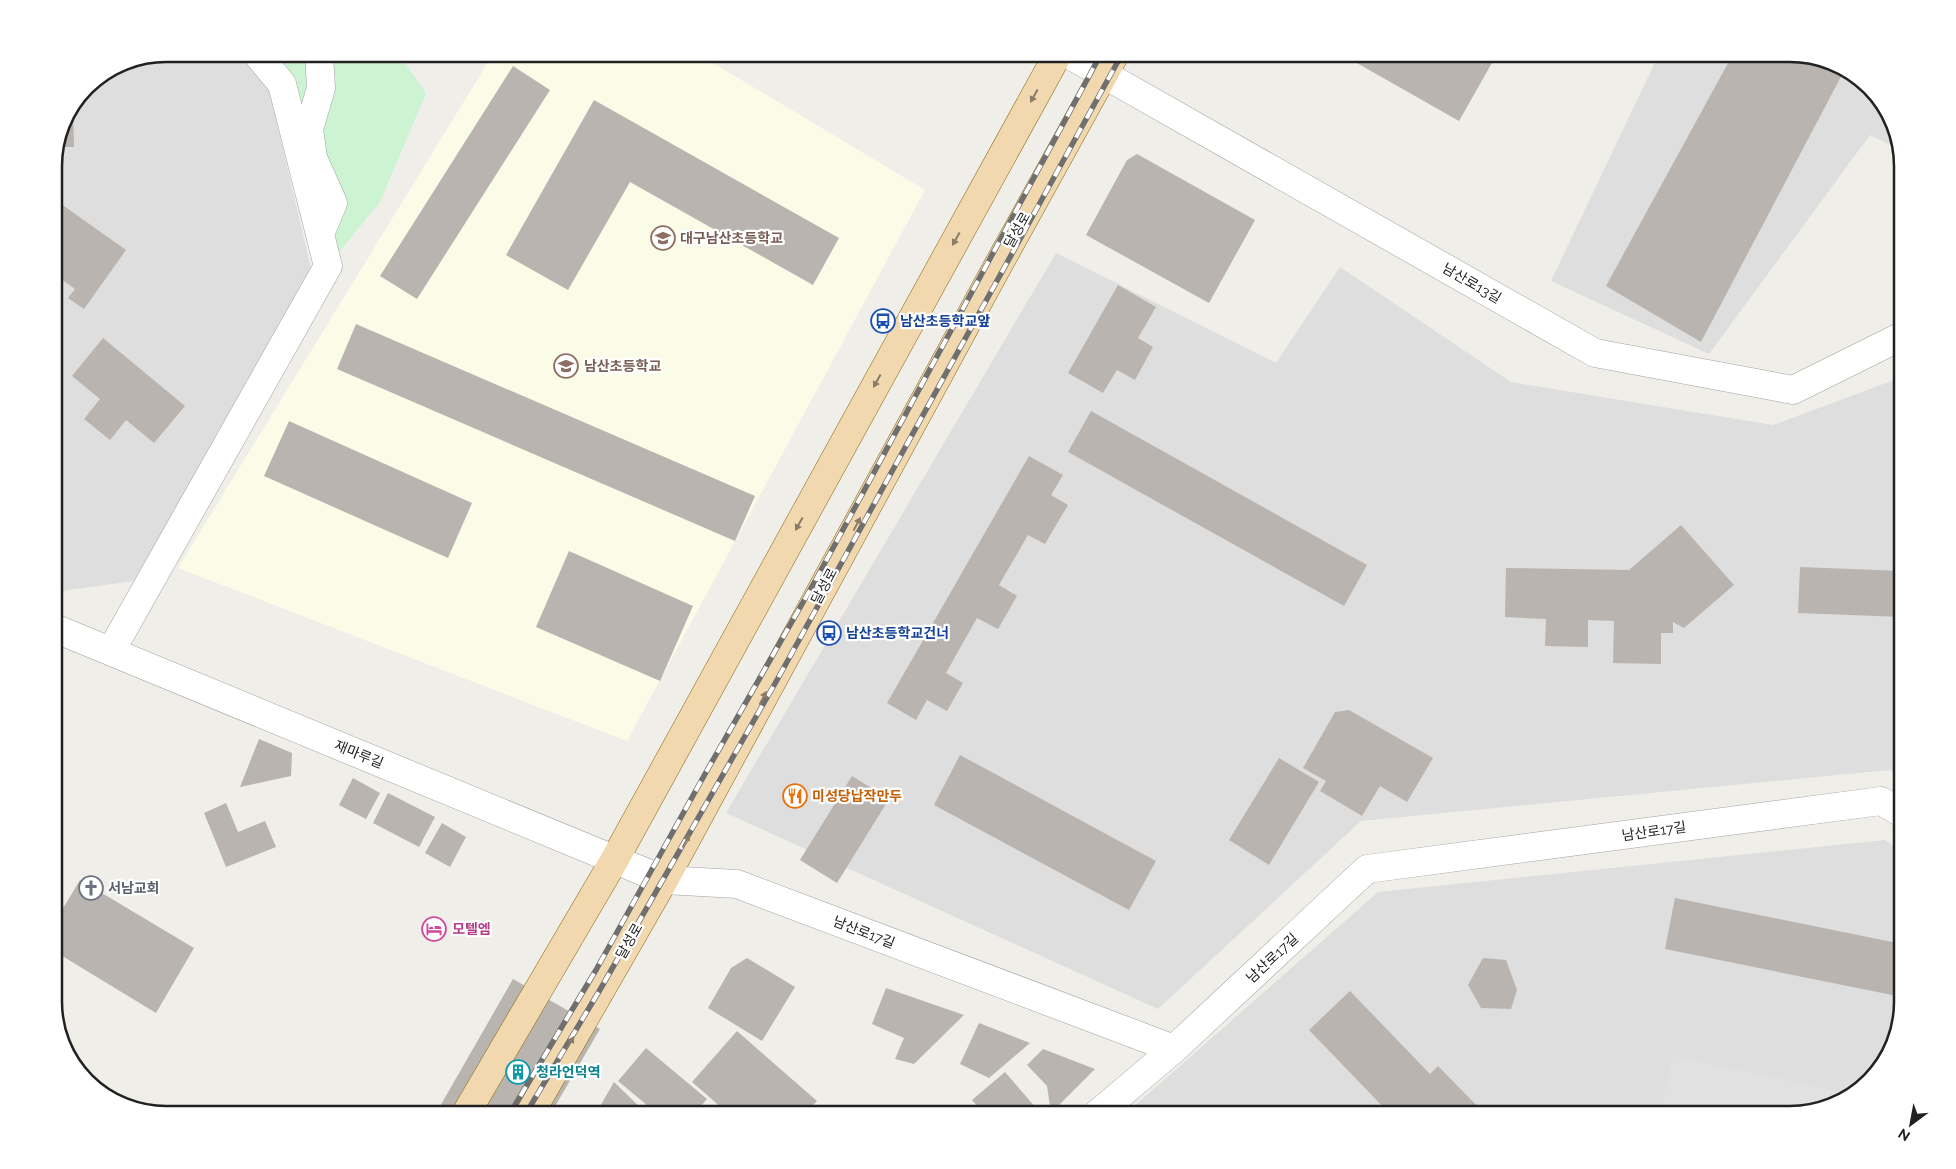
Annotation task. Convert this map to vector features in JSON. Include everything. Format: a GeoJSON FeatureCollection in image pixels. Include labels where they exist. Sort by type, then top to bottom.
{"type":"FeatureCollection","features":[{"type":"Feature","properties":{"kind":"main road"},"geometry":{"type":"LineString","coordinates":[[470,1106],[615,859],[1054,62]]}},
{"type":"Feature","properties":{"kind":"main road","name":"달성로"},"geometry":{"type":"LineString","coordinates":[[534,1106],[664,880],[994,271],[1109,64]]}},
{"type":"Feature","properties":{"kind":"street"},"geometry":{"type":"LineString","coordinates":[[111,651],[328,266],[320,234],[333,203],[305,144],[282,84],[264,62]]}},
{"type":"Feature","properties":{"kind":"street"},"geometry":{"type":"LineString","coordinates":[[305,144],[321,88],[320,62]]}},
{"type":"Feature","properties":{"kind":"street","name":"남산로13길"},"geometry":{"type":"LineString","coordinates":[[1109,64],[1595,353],[1793,390],[1893,340]]}},
{"type":"Feature","properties":{"kind":"street","name":"재마루길"},"geometry":{"type":"LineString","coordinates":[[63,632],[664,880]]}},
{"type":"Feature","properties":{"kind":"street","name":"남산로17길"},"geometry":{"type":"LineString","coordinates":[[664,880],[737,884],[1174,1049],[1367,869],[1881,801],[1894,808]]}},
{"type":"Feature","properties":{"kind":"street"},"geometry":{"type":"LineString","coordinates":[[1107,1106],[1174,1049]]}},
{"type":"Feature","properties":{"kind":"shaded area"},"geometry":{"type":"Polygon","coordinates":[[[167,62],[246,62],[269,90],[313,277],[134,581],[63,591],[63,160],[66,140],[70,127],[84,103],[103,84],[127,70],[153,63],[167,62]]]}},
{"type":"Feature","properties":{"kind":"shaded area","name":"남산초등학교"},"geometry":{"type":"Polygon","coordinates":[[[488,62],[711,62],[925,190],[627,741],[178,568],[488,62]]]}},
{"type":"Feature","properties":{"kind":"shaded area"},"geometry":{"type":"Polygon","coordinates":[[[1655,62],[1789,62],[1816,66],[1829,70],[1853,84],[1872,103],[1883,121],[1891,145],[1870,135],[1709,354],[1551,281],[1655,62]]]}},
{"type":"Feature","properties":{"kind":"shaded area"},"geometry":{"type":"Polygon","coordinates":[[[1056,253],[1276,363],[1340,267],[1511,382],[1773,425],[1893,380],[1894,772],[1890,770],[1361,821],[1158,1009],[726,813],[1056,253]]]}},
{"type":"Feature","properties":{"kind":"shaded area"},"geometry":{"type":"Polygon","coordinates":[[[1885,840],[1894,846],[1894,1002],[1890,1029],[1880,1054],[1872,1066],[1853,1085],[1829,1099],[1803,1106],[1134,1106],[1378,892],[1885,840]]]}},
{"type":"Feature","properties":{"kind":"shaded area"},"geometry":{"type":"Polygon","coordinates":[[[1673,1056],[1842,1092],[1829,1099],[1803,1106],[1662,1106],[1673,1056]]]}},
{"type":"Feature","properties":{"kind":"green space"},"geometry":{"type":"Polygon","coordinates":[[[264,62],[405,62],[426,93],[380,202],[328,266],[282,84],[264,62]]]}},
{"type":"Feature","properties":{"kind":"building"},"geometry":{"type":"Polygon","coordinates":[[[1355,62],[1492,62],[1459,121],[1355,62]]]}},
{"type":"Feature","properties":{"kind":"building"},"geometry":{"type":"Polygon","coordinates":[[[1729,62],[1803,63],[1829,70],[1841,76],[1701,342],[1606,286],[1729,62]]]}},
{"type":"Feature","properties":{"kind":"building"},"geometry":{"type":"Polygon","coordinates":[[[513,66],[550,90],[417,299],[380,276],[513,66]]]}},
{"type":"Feature","properties":{"kind":"building"},"geometry":{"type":"Polygon","coordinates":[[[594,100],[839,238],[813,285],[630,182],[568,290],[506,255],[594,100]]]}},
{"type":"Feature","properties":{"kind":"building"},"geometry":{"type":"Polygon","coordinates":[[[73,120],[74,147],[65,147],[73,120]]]}},
{"type":"Feature","properties":{"kind":"building"},"geometry":{"type":"Polygon","coordinates":[[[1137,154],[1255,220],[1209,303],[1086,235],[1127,160],[1137,154]]]}},
{"type":"Feature","properties":{"kind":"building"},"geometry":{"type":"Polygon","coordinates":[[[63,205],[126,250],[84,309],[68,298],[75,289],[63,280],[63,205]]]}},
{"type":"Feature","properties":{"kind":"building"},"geometry":{"type":"Polygon","coordinates":[[[1118,285],[1156,307],[1138,338],[1153,347],[1135,380],[1117,370],[1103,393],[1068,373],[1118,285]]]}},
{"type":"Feature","properties":{"kind":"building"},"geometry":{"type":"Polygon","coordinates":[[[356,324],[755,496],[735,541],[337,369],[356,324]]]}},
{"type":"Feature","properties":{"kind":"building"},"geometry":{"type":"Polygon","coordinates":[[[103,338],[185,406],[154,443],[126,420],[110,440],[84,419],[100,399],[72,376],[103,338]]]}},
{"type":"Feature","properties":{"kind":"building"},"geometry":{"type":"Polygon","coordinates":[[[1091,411],[1367,565],[1344,606],[1068,452],[1091,411]]]}},
{"type":"Feature","properties":{"kind":"building"},"geometry":{"type":"Polygon","coordinates":[[[289,421],[472,503],[448,558],[264,476],[289,421]]]}},
{"type":"Feature","properties":{"kind":"building"},"geometry":{"type":"Polygon","coordinates":[[[1029,456],[1063,475],[1051,495],[1068,505],[1045,544],[1028,535],[999,585],[1017,596],[998,629],[977,618],[946,673],[963,683],[947,711],[927,700],[916,720],[887,703],[1029,456]]]}},
{"type":"Feature","properties":{"kind":"building"},"geometry":{"type":"Polygon","coordinates":[[[1681,525],[1734,585],[1684,628],[1673,622],[1673,633],[1661,633],[1661,664],[1613,663],[1614,621],[1588,620],[1588,647],[1545,646],[1546,619],[1505,617],[1506,568],[1629,570],[1681,525]]]}},
{"type":"Feature","properties":{"kind":"building"},"geometry":{"type":"Polygon","coordinates":[[[569,551],[693,606],[660,681],[536,627],[569,551]]]}},
{"type":"Feature","properties":{"kind":"building"},"geometry":{"type":"Polygon","coordinates":[[[1800,567],[1893,571],[1894,617],[1798,613],[1800,567]]]}},
{"type":"Feature","properties":{"kind":"building"},"geometry":{"type":"Polygon","coordinates":[[[1349,710],[1433,758],[1407,802],[1380,786],[1362,816],[1320,791],[1326,781],[1303,768],[1335,712],[1349,710]]]}},
{"type":"Feature","properties":{"kind":"building"},"geometry":{"type":"Polygon","coordinates":[[[259,739],[292,753],[291,776],[240,787],[259,739]]]}},
{"type":"Feature","properties":{"kind":"building"},"geometry":{"type":"Polygon","coordinates":[[[960,755],[1156,861],[1129,910],[934,805],[960,755]]]}},
{"type":"Feature","properties":{"kind":"building"},"geometry":{"type":"Polygon","coordinates":[[[1279,758],[1319,782],[1269,865],[1229,840],[1279,758]]]}},
{"type":"Feature","properties":{"kind":"building"},"geometry":{"type":"Polygon","coordinates":[[[852,776],[889,799],[837,883],[800,860],[852,776]]]}},
{"type":"Feature","properties":{"kind":"building"},"geometry":{"type":"Polygon","coordinates":[[[353,778],[380,793],[366,819],[339,805],[353,778]]]}},
{"type":"Feature","properties":{"kind":"building"},"geometry":{"type":"Polygon","coordinates":[[[388,793],[435,817],[419,847],[373,823],[388,793]]]}},
{"type":"Feature","properties":{"kind":"building"},"geometry":{"type":"Polygon","coordinates":[[[226,803],[238,832],[265,821],[276,847],[226,867],[204,813],[226,803]]]}},
{"type":"Feature","properties":{"kind":"building"},"geometry":{"type":"Polygon","coordinates":[[[442,823],[466,837],[450,867],[425,853],[442,823]]]}},
{"type":"Feature","properties":{"kind":"building"},"geometry":{"type":"Polygon","coordinates":[[[80,880],[194,948],[156,1013],[63,956],[63,908],[80,880]]]}},
{"type":"Feature","properties":{"kind":"building"},"geometry":{"type":"Polygon","coordinates":[[[1675,898],[1894,942],[1894,995],[1665,949],[1675,898]]]}},
{"type":"Feature","properties":{"kind":"building"},"geometry":{"type":"Polygon","coordinates":[[[747,958],[795,987],[762,1041],[708,1008],[731,968],[747,958]]]}},
{"type":"Feature","properties":{"kind":"building"},"geometry":{"type":"Polygon","coordinates":[[[1483,958],[1506,960],[1517,990],[1511,1009],[1481,1008],[1468,985],[1483,958]]]}},
{"type":"Feature","properties":{"kind":"building","name":"청라언덕역"},"geometry":{"type":"Polygon","coordinates":[[[513,979],[600,1029],[555,1106],[440,1106],[513,979]]]}},
{"type":"Feature","properties":{"kind":"building"},"geometry":{"type":"Polygon","coordinates":[[[886,988],[964,1015],[914,1064],[895,1059],[904,1038],[872,1024],[886,988]]]}},
{"type":"Feature","properties":{"kind":"building"},"geometry":{"type":"Polygon","coordinates":[[[1350,991],[1430,1074],[1438,1066],[1477,1106],[1382,1106],[1309,1030],[1350,991]]]}},
{"type":"Feature","properties":{"kind":"building"},"geometry":{"type":"Polygon","coordinates":[[[979,1023],[1030,1043],[989,1078],[960,1064],[979,1023]]]}},
{"type":"Feature","properties":{"kind":"building"},"geometry":{"type":"Polygon","coordinates":[[[737,1031],[817,1101],[812,1106],[720,1106],[692,1082],[737,1031]]]}},
{"type":"Feature","properties":{"kind":"building"},"geometry":{"type":"Polygon","coordinates":[[[646,1048],[707,1099],[701,1106],[648,1106],[618,1081],[646,1048]]]}},
{"type":"Feature","properties":{"kind":"building"},"geometry":{"type":"Polygon","coordinates":[[[1043,1049],[1095,1069],[1058,1106],[1050,1106],[1047,1086],[1027,1065],[1043,1049]]]}},
{"type":"Feature","properties":{"kind":"building"},"geometry":{"type":"Polygon","coordinates":[[[1005,1072],[1034,1106],[977,1106],[972,1100],[1005,1072]]]}},
{"type":"Feature","properties":{"kind":"building"},"geometry":{"type":"Polygon","coordinates":[[[614,1082],[639,1106],[600,1106],[614,1082]]]}},
{"type":"Feature","properties":{"kind":"railway"},"geometry":{"type":"LineString","coordinates":[[514,1106],[596,970],[814,583],[1097,62]]}},
{"type":"Feature","properties":{"kind":"railway"},"geometry":{"type":"LineString","coordinates":[[530,1106],[601,988],[777,680],[1118,62]]}},
{"type":"Feature","properties":{"kind":"place","name":"대구남산초등학교"},"geometry":{"type":"Point","coordinates":[663,238]}},
{"type":"Feature","properties":{"kind":"place","name":"남산초등학교앞"},"geometry":{"type":"Point","coordinates":[883,321]}},
{"type":"Feature","properties":{"kind":"place","name":"남산초등학교"},"geometry":{"type":"Point","coordinates":[566,366]}},
{"type":"Feature","properties":{"kind":"place","name":"남산초등학교건너"},"geometry":{"type":"Point","coordinates":[829,633]}},
{"type":"Feature","properties":{"kind":"place","name":"미성당납작만두"},"geometry":{"type":"Point","coordinates":[795,796]}},
{"type":"Feature","properties":{"kind":"place","name":"서남교회"},"geometry":{"type":"Point","coordinates":[91,888]}},
{"type":"Feature","properties":{"kind":"place","name":"모텔엠"},"geometry":{"type":"Point","coordinates":[434,929]}},
{"type":"Feature","properties":{"kind":"place","name":"청라언덕역"},"geometry":{"type":"Point","coordinates":[518,1072]}}]}
